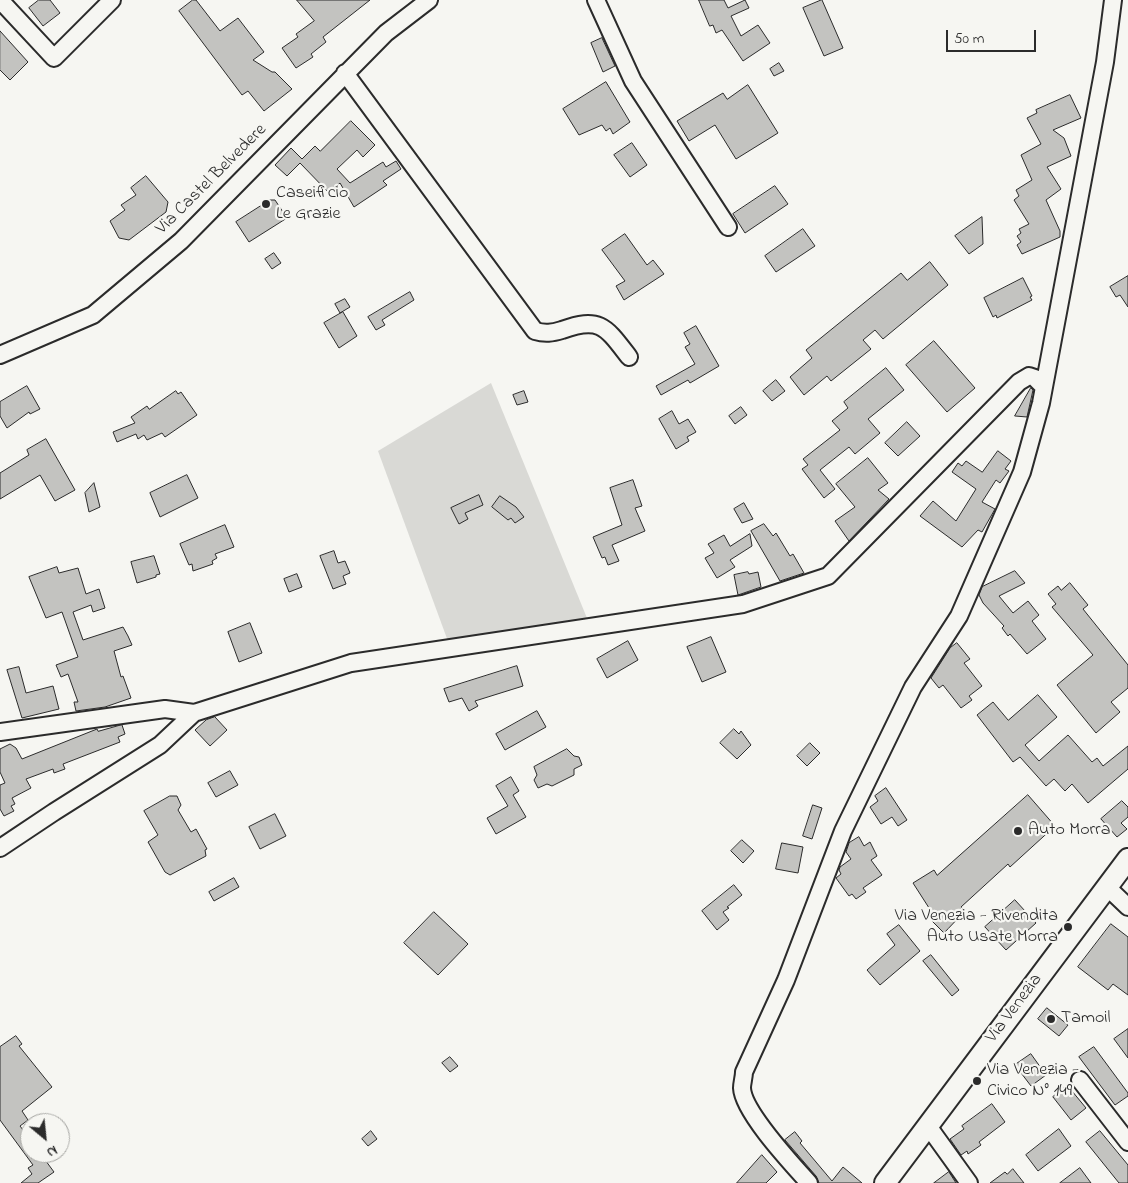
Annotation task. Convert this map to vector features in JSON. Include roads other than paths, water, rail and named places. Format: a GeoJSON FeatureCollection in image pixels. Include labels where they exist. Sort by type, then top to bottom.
{"type":"FeatureCollection","features":[{"type":"Feature","properties":{"kind":"main road","name":"Via Venezia"},"geometry":{"type":"LineString","coordinates":[[885,1183],[1128,859]]}},
{"type":"Feature","properties":{"kind":"street"},"geometry":{"type":"LineString","coordinates":[[0,0],[54,58],[112,0]]}},
{"type":"Feature","properties":{"kind":"street","name":"Via Castel Belvedere"},"geometry":{"type":"LineString","coordinates":[[0,355],[92,315],[193,230],[386,33],[429,0]]}},
{"type":"Feature","properties":{"kind":"street"},"geometry":{"type":"LineString","coordinates":[[596,0],[633,81],[728,227]]}},
{"type":"Feature","properties":{"kind":"street"},"geometry":{"type":"LineString","coordinates":[[809,1183],[779,1149],[745,1099],[742,1088],[744,1072],[786,980],[843,831],[913,687],[959,616],[1022,472],[1044,387],[1105,62],[1113,0]]}},
{"type":"Feature","properties":{"kind":"street"},"geometry":{"type":"LineString","coordinates":[[345,73],[535,332],[544,334],[582,322],[592,323],[612,334],[629,356]]}},
{"type":"Feature","properties":{"kind":"street"},"geometry":{"type":"LineString","coordinates":[[0,848],[160,745],[194,713],[351,663],[743,604],[828,576],[1019,382],[1030,376],[1035,378],[1044,387]]}},
{"type":"Feature","properties":{"kind":"street"},"geometry":{"type":"LineString","coordinates":[[0,732],[166,709],[194,713]]}},
{"type":"Feature","properties":{"kind":"street"},"geometry":{"type":"LineString","coordinates":[[1107,887],[1128,906]]}},
{"type":"Feature","properties":{"kind":"street"},"geometry":{"type":"LineString","coordinates":[[1080,1080],[1128,1142]]}},
{"type":"Feature","properties":{"kind":"street"},"geometry":{"type":"LineString","coordinates":[[928,1126],[969,1183]]}},
{"type":"Feature","properties":{"kind":"place","name":"Caseificio Le Grazie"},"geometry":{"type":"Point","coordinates":[266,204]}},
{"type":"Feature","properties":{"kind":"place","name":"Auto Morra"},"geometry":{"type":"Point","coordinates":[1018,831]}},
{"type":"Feature","properties":{"kind":"place","name":"Via Venezia - Rivendita Auto Usate Morra"},"geometry":{"type":"Point","coordinates":[1068,927]}},
{"type":"Feature","properties":{"kind":"place","name":"Tamoil"},"geometry":{"type":"Point","coordinates":[1051,1019]}},
{"type":"Feature","properties":{"kind":"place","name":"Via Venezia - Civico N° 149"},"geometry":{"type":"Point","coordinates":[977,1081]}}]}
